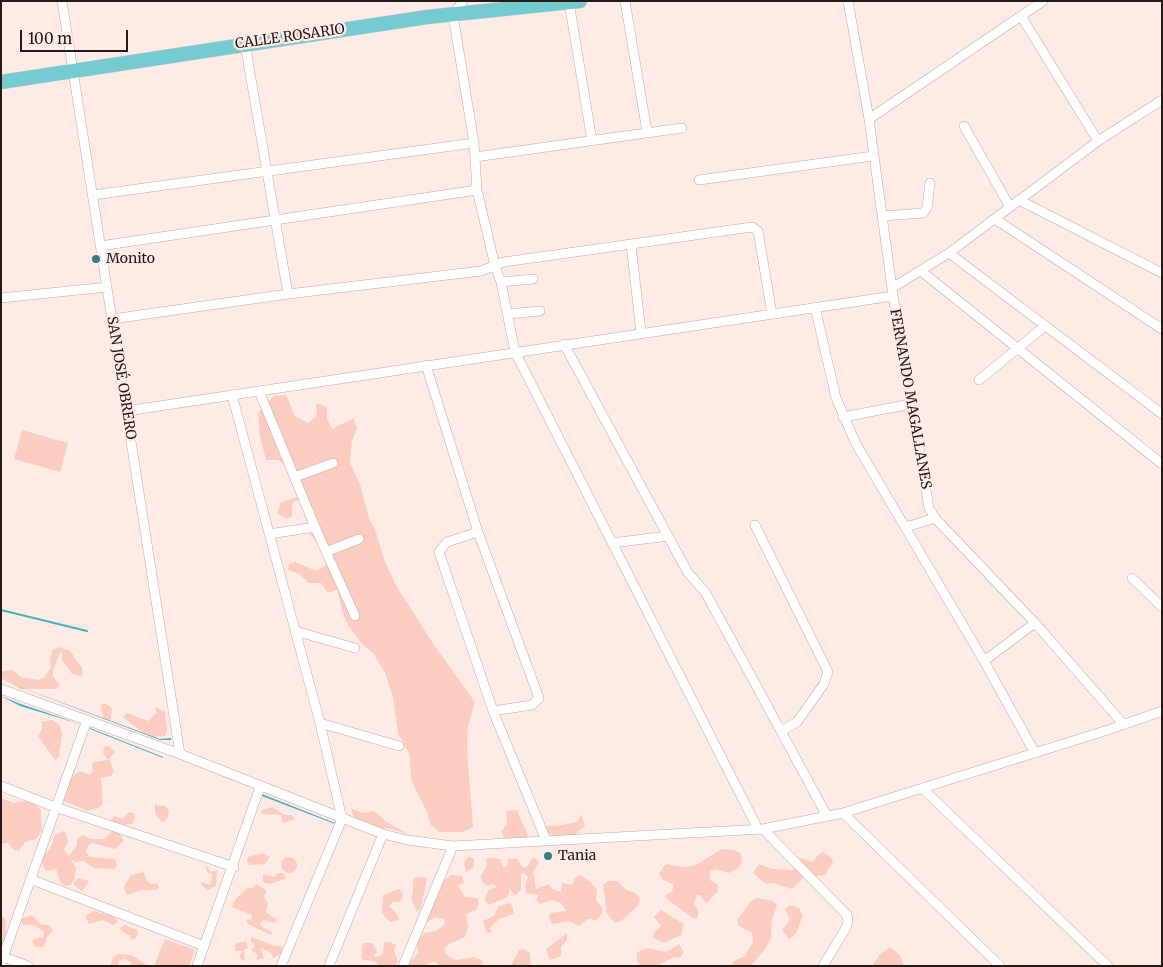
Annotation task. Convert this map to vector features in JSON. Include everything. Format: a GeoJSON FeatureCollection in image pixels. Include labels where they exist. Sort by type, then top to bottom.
{"type":"FeatureCollection","features":[{"type":"Feature","properties":{"kind":"main road","name":"CALLE ROSARIO"},"geometry":{"type":"LineString","coordinates":[[1,82],[453,14],[575,2]]}},
{"type":"Feature","properties":{"kind":"street","name":"SAN JOSÉ OBRERO"},"geometry":{"type":"LineString","coordinates":[[62,1],[180,754]]}},
{"type":"Feature","properties":{"kind":"street"},"geometry":{"type":"LineString","coordinates":[[463,1],[453,14],[474,143],[477,190],[494,266],[501,282],[515,352],[761,829],[844,909],[848,922],[846,928],[822,966]]}},
{"type":"Feature","properties":{"kind":"street"},"geometry":{"type":"LineString","coordinates":[[625,1],[647,132]]}},
{"type":"Feature","properties":{"kind":"street","name":"FERNANDO MAGALLANES"},"geometry":{"type":"LineString","coordinates":[[848,1],[869,119],[893,292],[929,508],[935,518],[1034,623],[1124,725]]}},
{"type":"Feature","properties":{"kind":"street"},"geometry":{"type":"LineString","coordinates":[[869,119],[1043,1]]}},
{"type":"Feature","properties":{"kind":"street"},"geometry":{"type":"LineString","coordinates":[[575,2],[592,141]]}},
{"type":"Feature","properties":{"kind":"street"},"geometry":{"type":"LineString","coordinates":[[1021,16],[1098,142]]}},
{"type":"Feature","properties":{"kind":"street"},"geometry":{"type":"LineString","coordinates":[[245,44],[288,294]]}},
{"type":"Feature","properties":{"kind":"street"},"geometry":{"type":"LineString","coordinates":[[126,411],[772,314],[893,292],[996,219],[1098,142],[1162,100]]}},
{"type":"Feature","properties":{"kind":"street"},"geometry":{"type":"LineString","coordinates":[[964,126],[1010,207]]}},
{"type":"Feature","properties":{"kind":"street"},"geometry":{"type":"LineString","coordinates":[[475,157],[682,128]]}},
{"type":"Feature","properties":{"kind":"street"},"geometry":{"type":"LineString","coordinates":[[93,196],[474,143]]}},
{"type":"Feature","properties":{"kind":"street"},"geometry":{"type":"LineString","coordinates":[[699,180],[873,156]]}},
{"type":"Feature","properties":{"kind":"street"},"geometry":{"type":"LineString","coordinates":[[882,216],[923,213],[926,208],[930,183]]}},
{"type":"Feature","properties":{"kind":"street"},"geometry":{"type":"LineString","coordinates":[[100,246],[477,190]]}},
{"type":"Feature","properties":{"kind":"street"},"geometry":{"type":"LineString","coordinates":[[1019,200],[1162,273]]}},
{"type":"Feature","properties":{"kind":"street"},"geometry":{"type":"LineString","coordinates":[[996,219],[1162,329]]}},
{"type":"Feature","properties":{"kind":"street"},"geometry":{"type":"LineString","coordinates":[[112,319],[288,294],[480,271],[504,262],[754,228],[758,231],[772,314]]}},
{"type":"Feature","properties":{"kind":"street"},"geometry":{"type":"LineString","coordinates":[[631,244],[641,333]]}},
{"type":"Feature","properties":{"kind":"street"},"geometry":{"type":"LineString","coordinates":[[948,253],[1162,414]]}},
{"type":"Feature","properties":{"kind":"street"},"geometry":{"type":"LineString","coordinates":[[921,271],[1162,464]]}},
{"type":"Feature","properties":{"kind":"street"},"geometry":{"type":"LineString","coordinates":[[501,282],[533,279]]}},
{"type":"Feature","properties":{"kind":"street"},"geometry":{"type":"LineString","coordinates":[[1,298],[107,287]]}},
{"type":"Feature","properties":{"kind":"street"},"geometry":{"type":"LineString","coordinates":[[815,307],[843,417],[856,444],[984,661],[1035,753]]}},
{"type":"Feature","properties":{"kind":"street"},"geometry":{"type":"LineString","coordinates":[[508,314],[540,311]]}},
{"type":"Feature","properties":{"kind":"street"},"geometry":{"type":"LineString","coordinates":[[979,380],[1045,326]]}},
{"type":"Feature","properties":{"kind":"street"},"geometry":{"type":"LineString","coordinates":[[564,344],[688,574],[704,592],[826,816]]}},
{"type":"Feature","properties":{"kind":"street"},"geometry":{"type":"LineString","coordinates":[[426,365],[478,532],[539,698],[532,706],[493,711]]}},
{"type":"Feature","properties":{"kind":"street"},"geometry":{"type":"LineString","coordinates":[[260,391],[315,527],[355,616]]}},
{"type":"Feature","properties":{"kind":"street"},"geometry":{"type":"LineString","coordinates":[[232,395],[320,723],[342,819],[281,966]]}},
{"type":"Feature","properties":{"kind":"street"},"geometry":{"type":"LineString","coordinates":[[843,417],[911,404]]}},
{"type":"Feature","properties":{"kind":"street"},"geometry":{"type":"LineString","coordinates":[[295,478],[333,463]]}},
{"type":"Feature","properties":{"kind":"street"},"geometry":{"type":"LineString","coordinates":[[906,527],[935,518]]}},
{"type":"Feature","properties":{"kind":"street"},"geometry":{"type":"LineString","coordinates":[[755,525],[828,672],[824,684],[800,718],[793,726],[781,731]]}},
{"type":"Feature","properties":{"kind":"street"},"geometry":{"type":"LineString","coordinates":[[269,534],[315,527]]}},
{"type":"Feature","properties":{"kind":"street"},"geometry":{"type":"LineString","coordinates":[[478,532],[447,542],[439,552],[493,711],[546,840]]}},
{"type":"Feature","properties":{"kind":"street"},"geometry":{"type":"LineString","coordinates":[[612,543],[668,536]]}},
{"type":"Feature","properties":{"kind":"street"},"geometry":{"type":"LineString","coordinates":[[326,552],[359,539]]}},
{"type":"Feature","properties":{"kind":"street"},"geometry":{"type":"LineString","coordinates":[[1132,578],[1162,607]]}},
{"type":"Feature","properties":{"kind":"street"},"geometry":{"type":"LineString","coordinates":[[984,661],[1034,623]]}},
{"type":"Feature","properties":{"kind":"street"},"geometry":{"type":"LineString","coordinates":[[295,631],[355,648]]}},
{"type":"Feature","properties":{"kind":"street"},"geometry":{"type":"LineString","coordinates":[[1,689],[180,754],[383,834],[407,840],[453,846],[761,829],[843,813],[1124,725],[1162,711]]}},
{"type":"Feature","properties":{"kind":"street"},"geometry":{"type":"LineString","coordinates":[[28,966],[2,959],[87,720]]}},
{"type":"Feature","properties":{"kind":"street"},"geometry":{"type":"LineString","coordinates":[[320,723],[399,746]]}},
{"type":"Feature","properties":{"kind":"street"},"geometry":{"type":"LineString","coordinates":[[1,786],[55,807],[234,867]]}},
{"type":"Feature","properties":{"kind":"street"},"geometry":{"type":"LineString","coordinates":[[197,966],[234,867],[260,787]]}},
{"type":"Feature","properties":{"kind":"street"},"geometry":{"type":"LineString","coordinates":[[922,788],[1108,966]]}},
{"type":"Feature","properties":{"kind":"street"},"geometry":{"type":"LineString","coordinates":[[843,813],[1000,966]]}},
{"type":"Feature","properties":{"kind":"street"},"geometry":{"type":"LineString","coordinates":[[329,966],[383,834]]}},
{"type":"Feature","properties":{"kind":"street"},"geometry":{"type":"LineString","coordinates":[[403,966],[453,846]]}},
{"type":"Feature","properties":{"kind":"street"},"geometry":{"type":"LineString","coordinates":[[30,879],[204,946]]}},
{"type":"Feature","properties":{"kind":"shaded area"},"geometry":{"type":"Polygon","coordinates":[[[286,395],[295,416],[308,423],[317,416],[316,403],[327,407],[327,418],[332,429],[354,418],[357,429],[352,440],[350,463],[360,484],[369,519],[375,529],[385,562],[396,585],[434,645],[475,702],[468,726],[467,749],[473,827],[463,832],[439,832],[430,824],[427,812],[411,780],[410,755],[398,733],[393,697],[385,673],[373,653],[363,645],[348,625],[343,614],[337,589],[328,593],[321,583],[309,583],[299,574],[288,570],[289,564],[295,562],[316,571],[326,565],[328,559],[307,529],[306,523],[317,519],[313,507],[296,500],[292,504],[292,516],[287,519],[277,513],[281,502],[298,497],[295,473],[278,460],[266,460],[260,437],[258,413],[274,396],[286,395]]]}},
{"type":"Feature","properties":{"kind":"shaded area"},"geometry":{"type":"Polygon","coordinates":[[[22,430],[68,443],[60,472],[14,459],[22,430]]]}},
{"type":"Feature","properties":{"kind":"shaded area"},"geometry":{"type":"Polygon","coordinates":[[[59,647],[70,651],[82,668],[83,674],[81,676],[72,674],[62,660],[60,652],[53,676],[60,686],[55,689],[21,689],[1,678],[1,671],[12,670],[21,677],[39,680],[44,677],[51,667],[50,658],[53,650],[59,647]]]}},
{"type":"Feature","properties":{"kind":"shaded area"},"geometry":{"type":"Polygon","coordinates":[[[104,703],[112,708],[109,721],[103,719],[101,705],[104,703]]]}},
{"type":"Feature","properties":{"kind":"shaded area"},"geometry":{"type":"Polygon","coordinates":[[[155,707],[165,712],[167,730],[165,736],[153,737],[142,732],[123,717],[127,713],[148,721],[156,713],[155,707]]]}},
{"type":"Feature","properties":{"kind":"shaded area"},"geometry":{"type":"Polygon","coordinates":[[[52,720],[60,725],[62,734],[59,757],[55,760],[38,736],[42,729],[42,722],[52,720]]]}},
{"type":"Feature","properties":{"kind":"shaded area"},"geometry":{"type":"Polygon","coordinates":[[[109,746],[115,752],[109,759],[114,771],[111,776],[101,778],[103,802],[100,807],[88,811],[64,801],[63,795],[68,779],[81,771],[90,775],[94,762],[108,760],[103,753],[104,747],[109,746]]]}},
{"type":"Feature","properties":{"kind":"shaded area"},"geometry":{"type":"Polygon","coordinates":[[[1,798],[13,803],[25,801],[34,804],[41,810],[42,831],[36,839],[25,842],[19,851],[14,850],[8,843],[1,844],[1,798]]]}},
{"type":"Feature","properties":{"kind":"shaded area"},"geometry":{"type":"Polygon","coordinates":[[[157,803],[156,805],[165,806],[169,811],[168,817],[164,822],[155,814],[155,804],[157,803]]]}},
{"type":"Feature","properties":{"kind":"shaded area"},"geometry":{"type":"Polygon","coordinates":[[[272,807],[285,815],[291,815],[295,819],[283,823],[281,815],[261,814],[262,810],[272,807]]]}},
{"type":"Feature","properties":{"kind":"shaded area"},"geometry":{"type":"Polygon","coordinates":[[[351,808],[362,813],[374,811],[385,821],[408,834],[391,829],[372,827],[354,819],[351,808]]]}},
{"type":"Feature","properties":{"kind":"shaded area"},"geometry":{"type":"Polygon","coordinates":[[[517,810],[529,838],[507,843],[501,832],[507,823],[506,811],[517,810]]]}},
{"type":"Feature","properties":{"kind":"shaded area"},"geometry":{"type":"Polygon","coordinates":[[[129,812],[135,814],[133,824],[116,825],[110,821],[114,816],[123,819],[129,812]]]}},
{"type":"Feature","properties":{"kind":"shaded area"},"geometry":{"type":"Polygon","coordinates":[[[581,814],[585,826],[573,836],[555,836],[542,830],[540,820],[546,826],[557,826],[577,822],[581,814]]]}},
{"type":"Feature","properties":{"kind":"shaded area"},"geometry":{"type":"Polygon","coordinates":[[[63,831],[66,833],[68,842],[64,849],[69,856],[77,845],[77,839],[82,835],[91,839],[104,839],[112,831],[120,834],[124,841],[115,849],[93,843],[88,845],[86,852],[90,857],[115,859],[117,865],[115,869],[94,868],[83,861],[75,862],[70,857],[76,868],[74,880],[70,885],[64,886],[60,882],[55,869],[46,871],[42,864],[42,858],[50,849],[55,835],[63,831]]]}},
{"type":"Feature","properties":{"kind":"shaded area"},"geometry":{"type":"Polygon","coordinates":[[[722,849],[734,850],[740,853],[742,858],[741,864],[737,869],[729,873],[715,869],[710,871],[710,880],[718,885],[718,891],[706,904],[700,895],[697,895],[694,903],[699,912],[697,918],[694,919],[667,899],[665,896],[672,891],[674,885],[663,880],[659,873],[666,864],[682,867],[694,866],[722,849]]]}},
{"type":"Feature","properties":{"kind":"shaded area"},"geometry":{"type":"Polygon","coordinates":[[[823,852],[831,857],[833,862],[825,875],[803,878],[792,889],[773,883],[766,884],[753,873],[759,864],[773,869],[793,870],[801,858],[813,862],[823,852]]]}},
{"type":"Feature","properties":{"kind":"shaded area"},"geometry":{"type":"Polygon","coordinates":[[[262,853],[270,857],[265,864],[250,865],[247,862],[248,857],[262,853]]]}},
{"type":"Feature","properties":{"kind":"shaded area"},"geometry":{"type":"Polygon","coordinates":[[[469,856],[474,859],[474,867],[466,872],[464,863],[469,856]]]}},
{"type":"Feature","properties":{"kind":"shaded area"},"geometry":{"type":"Polygon","coordinates":[[[289,857],[295,859],[297,865],[295,871],[289,873],[283,871],[281,865],[283,859],[289,857]]]}},
{"type":"Feature","properties":{"kind":"shaded area"},"geometry":{"type":"Polygon","coordinates":[[[488,858],[500,859],[504,868],[508,865],[507,859],[517,859],[523,868],[528,866],[532,858],[537,859],[539,862],[533,872],[536,889],[549,884],[552,889],[561,892],[562,883],[572,885],[575,878],[580,875],[591,882],[597,890],[596,900],[602,908],[602,914],[596,920],[588,919],[579,926],[569,921],[552,924],[549,919],[550,913],[566,911],[561,903],[551,900],[540,904],[536,900],[539,895],[526,893],[525,885],[528,877],[524,873],[521,874],[521,889],[517,894],[514,895],[510,889],[508,897],[489,905],[485,901],[486,895],[489,890],[497,887],[493,884],[487,886],[482,882],[481,876],[487,865],[486,860],[488,858]]]}},
{"type":"Feature","properties":{"kind":"shaded area"},"geometry":{"type":"Polygon","coordinates":[[[206,864],[211,872],[217,870],[216,886],[208,890],[201,885],[201,882],[210,885],[211,882],[212,874],[207,872],[206,864]]]}},
{"type":"Feature","properties":{"kind":"shaded area"},"geometry":{"type":"Polygon","coordinates":[[[143,872],[149,883],[157,883],[159,888],[157,890],[142,890],[127,895],[124,887],[131,875],[143,872]]]}},
{"type":"Feature","properties":{"kind":"shaded area"},"geometry":{"type":"Polygon","coordinates":[[[278,873],[284,873],[286,879],[269,884],[263,882],[263,874],[274,877],[278,873]]]}},
{"type":"Feature","properties":{"kind":"shaded area"},"geometry":{"type":"Polygon","coordinates":[[[451,875],[462,876],[464,883],[458,885],[465,897],[477,898],[479,904],[476,910],[466,914],[468,927],[465,937],[449,944],[445,948],[445,954],[456,960],[474,957],[481,960],[484,965],[440,966],[435,962],[429,963],[427,966],[410,966],[410,962],[418,953],[417,942],[424,933],[436,931],[444,925],[445,919],[435,917],[426,923],[441,883],[451,875]]]}},
{"type":"Feature","properties":{"kind":"shaded area"},"geometry":{"type":"Polygon","coordinates":[[[79,878],[89,881],[82,891],[74,885],[74,882],[79,878]]]}},
{"type":"Feature","properties":{"kind":"shaded area"},"geometry":{"type":"Polygon","coordinates":[[[414,878],[427,878],[421,908],[417,912],[411,898],[413,881],[414,878]]]}},
{"type":"Feature","properties":{"kind":"shaded area"},"geometry":{"type":"Polygon","coordinates":[[[608,881],[618,881],[626,890],[635,893],[640,898],[639,905],[621,921],[615,923],[607,914],[603,885],[608,881]]]}},
{"type":"Feature","properties":{"kind":"shaded area"},"geometry":{"type":"Polygon","coordinates":[[[257,884],[267,891],[264,897],[268,903],[266,912],[277,920],[274,923],[264,920],[260,923],[262,927],[272,932],[271,935],[248,924],[246,920],[252,919],[252,915],[232,907],[234,901],[247,888],[252,888],[257,884]]]}},
{"type":"Feature","properties":{"kind":"shaded area"},"geometry":{"type":"Polygon","coordinates":[[[399,889],[403,893],[403,898],[389,906],[397,914],[399,920],[390,922],[382,913],[383,895],[399,889]]]}},
{"type":"Feature","properties":{"kind":"shaded area"},"geometry":{"type":"Polygon","coordinates":[[[757,898],[773,901],[777,905],[772,920],[771,938],[765,949],[751,966],[730,966],[734,961],[745,956],[753,942],[752,933],[739,926],[737,920],[751,901],[757,898]]]}},
{"type":"Feature","properties":{"kind":"shaded area"},"geometry":{"type":"Polygon","coordinates":[[[510,903],[513,908],[513,914],[499,919],[491,927],[490,933],[486,932],[483,921],[494,916],[498,906],[510,903]]]}},
{"type":"Feature","properties":{"kind":"shaded area"},"geometry":{"type":"Polygon","coordinates":[[[790,905],[799,908],[803,916],[796,934],[789,939],[782,930],[790,920],[785,909],[790,905]]]}},
{"type":"Feature","properties":{"kind":"shaded area"},"geometry":{"type":"Polygon","coordinates":[[[661,910],[684,924],[681,935],[664,943],[653,938],[654,932],[661,926],[654,917],[661,910]]]}},
{"type":"Feature","properties":{"kind":"shaded area"},"geometry":{"type":"Polygon","coordinates":[[[94,911],[112,916],[117,920],[117,923],[113,925],[103,920],[89,924],[85,916],[94,911]]]}},
{"type":"Feature","properties":{"kind":"shaded area"},"geometry":{"type":"Polygon","coordinates":[[[1,915],[5,919],[7,937],[2,945],[1,915]]]}},
{"type":"Feature","properties":{"kind":"shaded area"},"geometry":{"type":"Polygon","coordinates":[[[32,915],[40,924],[49,925],[53,931],[47,937],[44,947],[35,947],[32,942],[34,939],[43,937],[44,932],[34,925],[22,925],[21,919],[32,915]]]}},
{"type":"Feature","properties":{"kind":"shaded area"},"geometry":{"type":"Polygon","coordinates":[[[125,924],[130,928],[137,929],[138,935],[134,939],[132,940],[129,935],[121,931],[120,928],[125,924]]]}},
{"type":"Feature","properties":{"kind":"shaded area"},"geometry":{"type":"Polygon","coordinates":[[[567,933],[567,940],[561,947],[561,956],[550,960],[546,949],[567,933]]]}},
{"type":"Feature","properties":{"kind":"shaded area"},"geometry":{"type":"Polygon","coordinates":[[[251,937],[275,946],[282,946],[282,954],[273,958],[271,953],[262,948],[264,958],[257,960],[257,954],[251,950],[255,946],[251,942],[251,937]]]}},
{"type":"Feature","properties":{"kind":"shaded area"},"geometry":{"type":"Polygon","coordinates":[[[165,939],[195,950],[189,966],[154,966],[165,939]]]}},
{"type":"Feature","properties":{"kind":"shaded area"},"geometry":{"type":"Polygon","coordinates":[[[246,941],[248,948],[244,950],[245,960],[242,961],[239,956],[243,951],[235,951],[235,944],[246,941]]]}},
{"type":"Feature","properties":{"kind":"shaded area"},"geometry":{"type":"Polygon","coordinates":[[[384,942],[396,945],[394,950],[398,961],[395,966],[379,966],[375,961],[363,960],[361,958],[363,943],[372,943],[377,951],[374,956],[377,957],[383,954],[384,942]]]}},
{"type":"Feature","properties":{"kind":"shaded area"},"geometry":{"type":"Polygon","coordinates":[[[679,944],[684,952],[681,957],[672,958],[657,966],[640,966],[637,961],[637,953],[641,950],[648,948],[666,952],[679,944]]]}},
{"type":"Feature","properties":{"kind":"shaded area"},"geometry":{"type":"Polygon","coordinates":[[[890,947],[900,955],[904,966],[872,966],[880,954],[890,947]]]}},
{"type":"Feature","properties":{"kind":"shaded area"},"geometry":{"type":"Polygon","coordinates":[[[525,949],[530,953],[531,966],[511,966],[519,950],[525,949]]]}},
{"type":"Feature","properties":{"kind":"shaded area"},"geometry":{"type":"Polygon","coordinates":[[[118,954],[131,955],[148,966],[132,966],[125,959],[119,961],[118,966],[110,966],[113,957],[118,954]]]}},
{"type":"Feature","properties":{"kind":"water"},"geometry":{"type":"Polygon","coordinates":[[[1,680],[160,739],[171,738],[171,740],[160,740],[1,680]]]}},
{"type":"Feature","properties":{"kind":"water"},"geometry":{"type":"Polygon","coordinates":[[[1,696],[21,704],[80,724],[20,706],[1,696]]]}},
{"type":"Feature","properties":{"kind":"water"},"geometry":{"type":"Polygon","coordinates":[[[90,729],[163,757],[163,758],[90,729]]]}},
{"type":"Feature","properties":{"kind":"water"},"geometry":{"type":"Polygon","coordinates":[[[262,794],[335,823],[335,824],[262,796],[262,794]]]}},
{"type":"Feature","properties":{"kind":"waterway"},"geometry":{"type":"LineString","coordinates":[[1,610],[87,631]]}},
{"type":"Feature","properties":{"kind":"place","name":"Monito"},"geometry":{"type":"Point","coordinates":[96,259]}},
{"type":"Feature","properties":{"kind":"place","name":"Tania"},"geometry":{"type":"Point","coordinates":[548,856]}}]}
